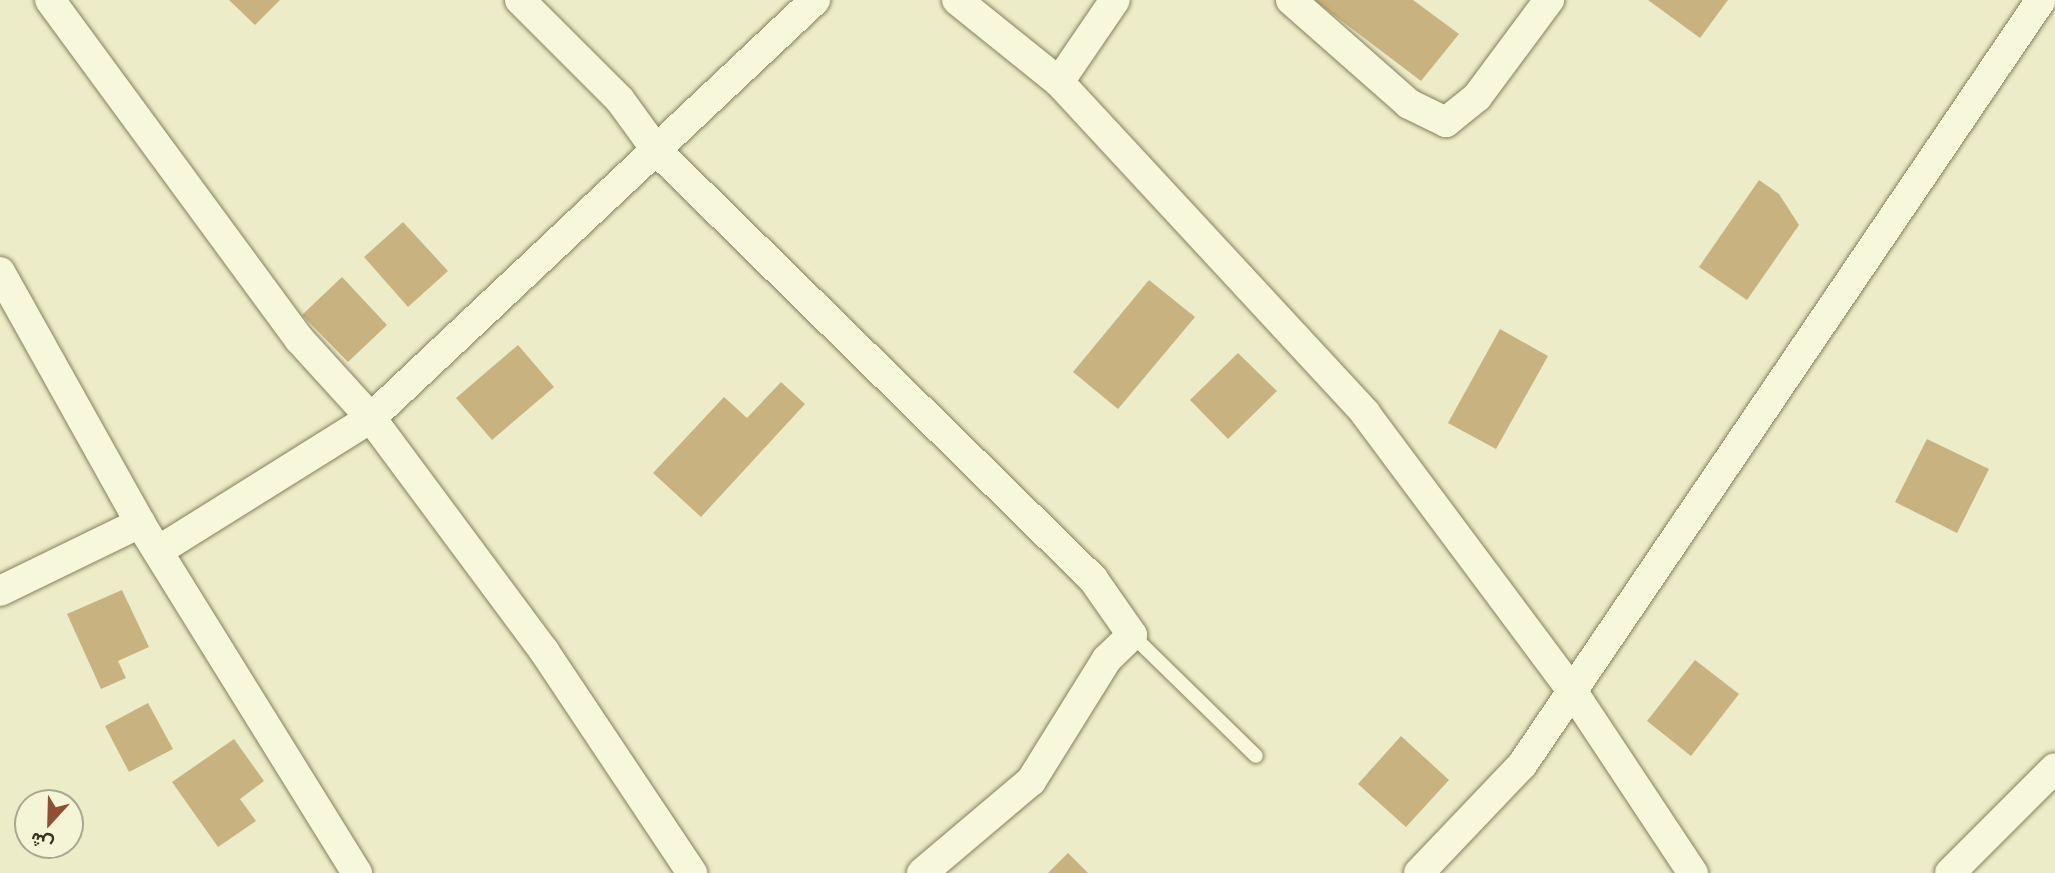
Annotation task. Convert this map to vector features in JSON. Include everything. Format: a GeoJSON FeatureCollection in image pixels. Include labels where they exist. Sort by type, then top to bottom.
{"type":"FeatureCollection","features":[{"type":"Feature","properties":{"kind":"street"},"geometry":{"type":"LineString","coordinates":[[50,0],[299,339],[371,418],[544,651],[692,873]]}},
{"type":"Feature","properties":{"kind":"street"},"geometry":{"type":"LineString","coordinates":[[520,0],[620,100],[657,151],[1093,579],[1132,635],[1107,659],[1031,782],[922,873]]}},
{"type":"Feature","properties":{"kind":"street"},"geometry":{"type":"LineString","coordinates":[[158,551],[371,418],[815,0]]}},
{"type":"Feature","properties":{"kind":"street"},"geometry":{"type":"LineString","coordinates":[[957,0],[1059,82],[1365,413],[1571,688],[1693,873]]}},
{"type":"Feature","properties":{"kind":"street"},"geometry":{"type":"LineString","coordinates":[[1059,82],[1115,0]]}},
{"type":"Feature","properties":{"kind":"street"},"geometry":{"type":"LineString","coordinates":[[1291,0],[1409,104],[1446,122],[1477,97],[1549,0]]}},
{"type":"Feature","properties":{"kind":"street"},"geometry":{"type":"LineString","coordinates":[[1419,873],[1522,765],[1571,688],[2041,0]]}},
{"type":"Feature","properties":{"kind":"street"},"geometry":{"type":"LineString","coordinates":[[0,272],[141,523],[357,873]]}},
{"type":"Feature","properties":{"kind":"street"},"geometry":{"type":"LineString","coordinates":[[0,591],[141,523]]}},
{"type":"Feature","properties":{"kind":"street"},"geometry":{"type":"LineString","coordinates":[[1950,873],[2055,768]]}},
{"type":"Feature","properties":{"kind":"lane"},"geometry":{"type":"LineString","coordinates":[[1132,635],[1256,756]]}},
{"type":"Feature","properties":{"kind":"building"},"geometry":{"type":"Polygon","coordinates":[[[229,0],[280,0],[255,25],[229,0]]]}},
{"type":"Feature","properties":{"kind":"building"},"geometry":{"type":"Polygon","coordinates":[[[1314,0],[1413,0],[1459,34],[1421,81],[1314,0]]]}},
{"type":"Feature","properties":{"kind":"building"},"geometry":{"type":"Polygon","coordinates":[[[1648,0],[1728,0],[1700,38],[1648,0]]]}},
{"type":"Feature","properties":{"kind":"building"},"geometry":{"type":"Polygon","coordinates":[[[1759,180],[1779,194],[1799,225],[1747,300],[1699,267],[1759,180]]]}},
{"type":"Feature","properties":{"kind":"building"},"geometry":{"type":"Polygon","coordinates":[[[403,222],[448,271],[408,307],[364,257],[403,222]]]}},
{"type":"Feature","properties":{"kind":"building"},"geometry":{"type":"Polygon","coordinates":[[[342,277],[387,325],[348,362],[302,315],[342,277]]]}},
{"type":"Feature","properties":{"kind":"building"},"geometry":{"type":"Polygon","coordinates":[[[1149,280],[1195,317],[1118,409],[1073,372],[1149,280]]]}},
{"type":"Feature","properties":{"kind":"building"},"geometry":{"type":"Polygon","coordinates":[[[1500,329],[1548,356],[1496,449],[1448,423],[1500,329]]]}},
{"type":"Feature","properties":{"kind":"building"},"geometry":{"type":"Polygon","coordinates":[[[518,345],[554,387],[492,440],[456,398],[518,345]]]}},
{"type":"Feature","properties":{"kind":"building"},"geometry":{"type":"Polygon","coordinates":[[[1238,353],[1277,391],[1228,439],[1190,400],[1238,353]]]}},
{"type":"Feature","properties":{"kind":"building"},"geometry":{"type":"Polygon","coordinates":[[[781,382],[805,404],[701,517],[653,473],[724,397],[747,418],[781,382]]]}},
{"type":"Feature","properties":{"kind":"building"},"geometry":{"type":"Polygon","coordinates":[[[1927,439],[1989,469],[1957,533],[1895,502],[1927,439]]]}},
{"type":"Feature","properties":{"kind":"building"},"geometry":{"type":"Polygon","coordinates":[[[122,590],[149,647],[118,661],[126,678],[101,689],[67,614],[122,590]]]}},
{"type":"Feature","properties":{"kind":"building"},"geometry":{"type":"Polygon","coordinates":[[[1695,660],[1739,694],[1691,756],[1647,721],[1695,660]]]}},
{"type":"Feature","properties":{"kind":"building"},"geometry":{"type":"Polygon","coordinates":[[[148,703],[173,749],[129,772],[105,726],[148,703]]]}},
{"type":"Feature","properties":{"kind":"building"},"geometry":{"type":"Polygon","coordinates":[[[1401,736],[1449,780],[1406,827],[1358,784],[1401,736]]]}},
{"type":"Feature","properties":{"kind":"building"},"geometry":{"type":"Polygon","coordinates":[[[234,739],[264,781],[240,799],[256,821],[218,847],[172,782],[234,739]]]}},
{"type":"Feature","properties":{"kind":"building"},"geometry":{"type":"Polygon","coordinates":[[[1068,853],[1088,873],[1048,873],[1068,853]]]}}]}
